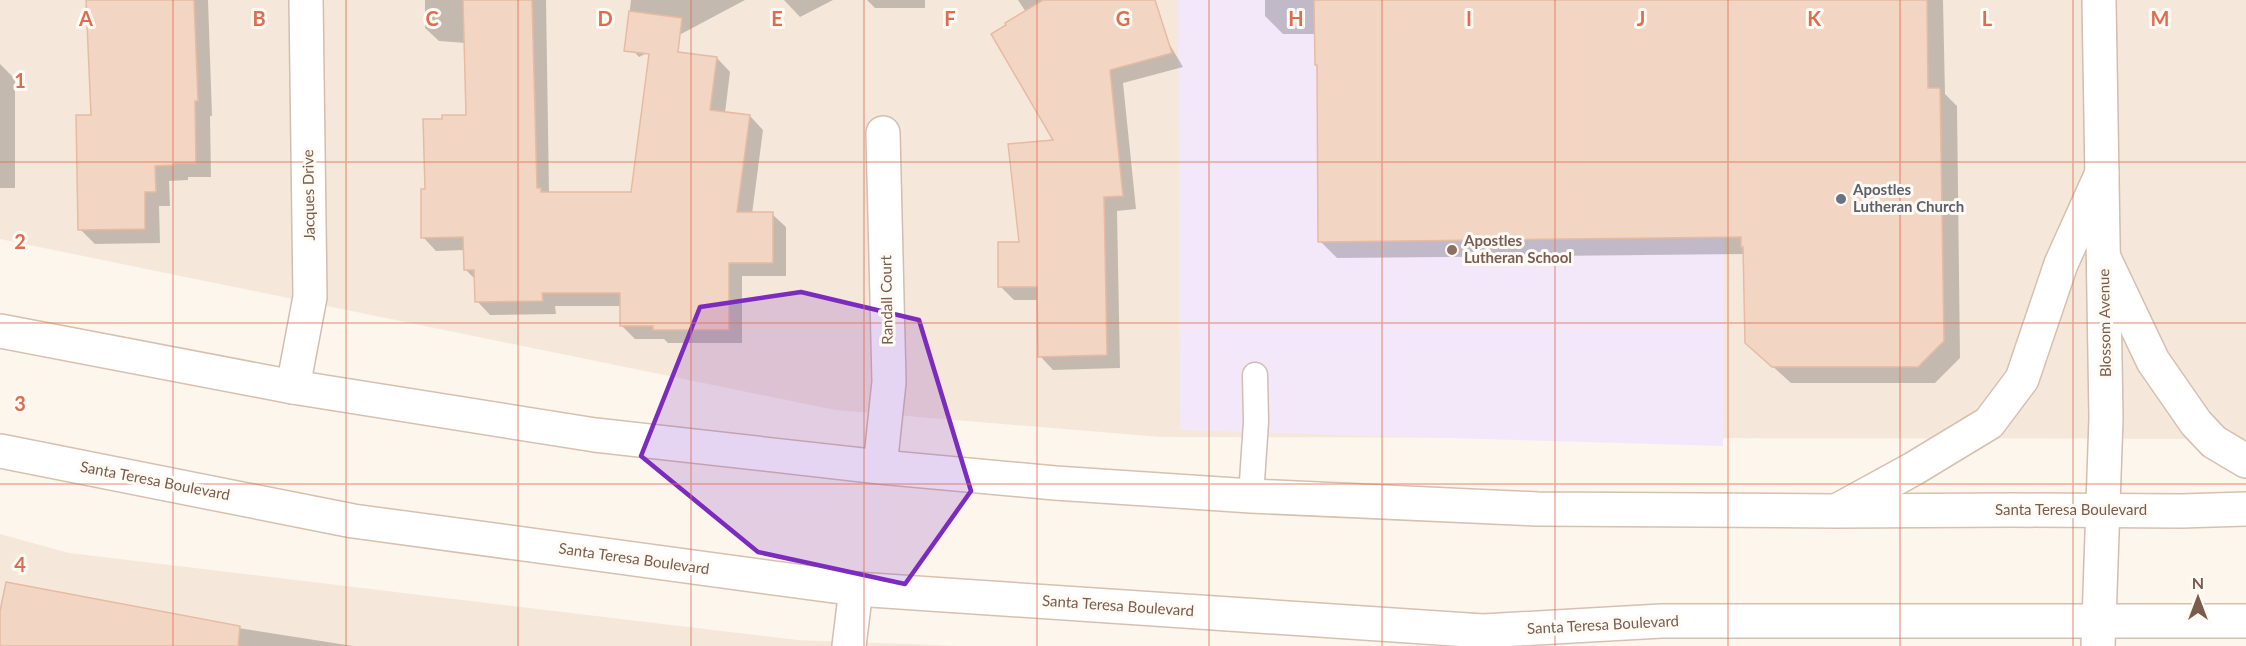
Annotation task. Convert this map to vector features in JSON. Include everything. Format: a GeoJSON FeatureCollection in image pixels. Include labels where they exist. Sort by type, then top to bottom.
{"type":"FeatureCollection","features":[{"type":"Feature","properties":{"kind":"main road","name":"Jacques Drive"},"geometry":{"type":"LineString","coordinates":[[292,387],[310,297],[306,0]]}},
{"type":"Feature","properties":{"kind":"main road","name":"Blossom Avenue"},"geometry":{"type":"LineString","coordinates":[[2099,0],[2106,418],[2099,634]]}},
{"type":"Feature","properties":{"kind":"main road","name":"Randall Court"},"geometry":{"type":"LineString","coordinates":[[880,467],[889,382],[884,133]]}},
{"type":"Feature","properties":{"kind":"main road"},"geometry":{"type":"LineString","coordinates":[[1836,511],[1913,469],[1989,423],[2022,379],[2061,264],[2102,173]]}},
{"type":"Feature","properties":{"kind":"main road"},"geometry":{"type":"LineString","coordinates":[[2104,258],[2153,361],[2196,423],[2214,442],[2246,461]]}},
{"type":"Feature","properties":{"kind":"main road","name":"Santa Teresa Boulevard"},"geometry":{"type":"LineString","coordinates":[[0,331],[292,387],[595,435],[880,467],[1055,483],[1251,496],[1538,509],[1836,511],[2246,509]]}},
{"type":"Feature","properties":{"kind":"main road","name":"Santa Teresa Boulevard"},"geometry":{"type":"LineString","coordinates":[[0,451],[353,521],[856,589],[1483,638],[1661,621],[2099,634],[2246,621]]}},
{"type":"Feature","properties":{"kind":"main road"},"geometry":{"type":"LineString","coordinates":[[849,646],[856,589]]}},
{"type":"Feature","properties":{"kind":"lane"},"geometry":{"type":"LineString","coordinates":[[1251,496],[1256,422],[1255,375]]}},
{"type":"Feature","properties":{"kind":"highlighted area"},"geometry":{"type":"Polygon","coordinates":[[[801,292],[919,320],[971,491],[905,584],[758,552],[641,456],[700,307],[801,292]]]}},
{"type":"Feature","properties":{"kind":"shaded area"},"geometry":{"type":"Polygon","coordinates":[[[0,0],[2246,0],[2246,439],[1161,437],[835,410],[0,239],[0,0]]]}},
{"type":"Feature","properties":{"kind":"shaded area","name":"Apostles Lutheran School"},"geometry":{"type":"Polygon","coordinates":[[[1178,0],[1732,0],[1724,71],[1723,446],[1180,430],[1178,0]]]}},
{"type":"Feature","properties":{"kind":"shaded area"},"geometry":{"type":"Polygon","coordinates":[[[0,534],[69,553],[798,640],[961,646],[0,646],[0,534]]]}},
{"type":"Feature","properties":{"kind":"building"},"geometry":{"type":"Polygon","coordinates":[[[86,0],[194,0],[198,101],[195,101],[196,163],[155,166],[156,192],[145,192],[145,229],[78,230],[76,115],[91,115],[86,0]]]}},
{"type":"Feature","properties":{"kind":"building"},"geometry":{"type":"Polygon","coordinates":[[[463,0],[532,0],[537,188],[541,188],[541,192],[631,192],[649,54],[624,51],[629,11],[682,18],[678,52],[717,57],[710,110],[750,115],[737,212],[773,212],[773,263],[729,263],[729,330],[653,330],[653,326],[620,326],[620,293],[542,293],[543,301],[475,302],[474,270],[464,270],[463,237],[421,238],[421,189],[425,189],[423,119],[442,119],[442,115],[466,115],[463,0]]]}},
{"type":"Feature","properties":{"kind":"building"},"geometry":{"type":"Polygon","coordinates":[[[1043,0],[1155,0],[1172,53],[1110,70],[1123,196],[1104,197],[1107,355],[1038,357],[1037,287],[998,287],[998,242],[1019,242],[1008,144],[1053,140],[991,34],[1043,0]]]}},
{"type":"Feature","properties":{"kind":"building"},"geometry":{"type":"Polygon","coordinates":[[[1314,0],[1927,0],[1928,88],[1940,88],[1944,341],[1918,367],[1772,367],[1745,343],[1741,237],[1318,242],[1317,65],[1315,65],[1314,0]]]}},
{"type":"Feature","properties":{"kind":"building"},"geometry":{"type":"Polygon","coordinates":[[[6,582],[240,626],[238,646],[0,646],[0,611],[6,582]]]}},
{"type":"Feature","properties":{"kind":"place","name":"Apostles Lutheran Church"},"geometry":{"type":"Point","coordinates":[1841,199]}},
{"type":"Feature","properties":{"kind":"place","name":"Apostles Lutheran School"},"geometry":{"type":"Point","coordinates":[1452,250]}}]}
